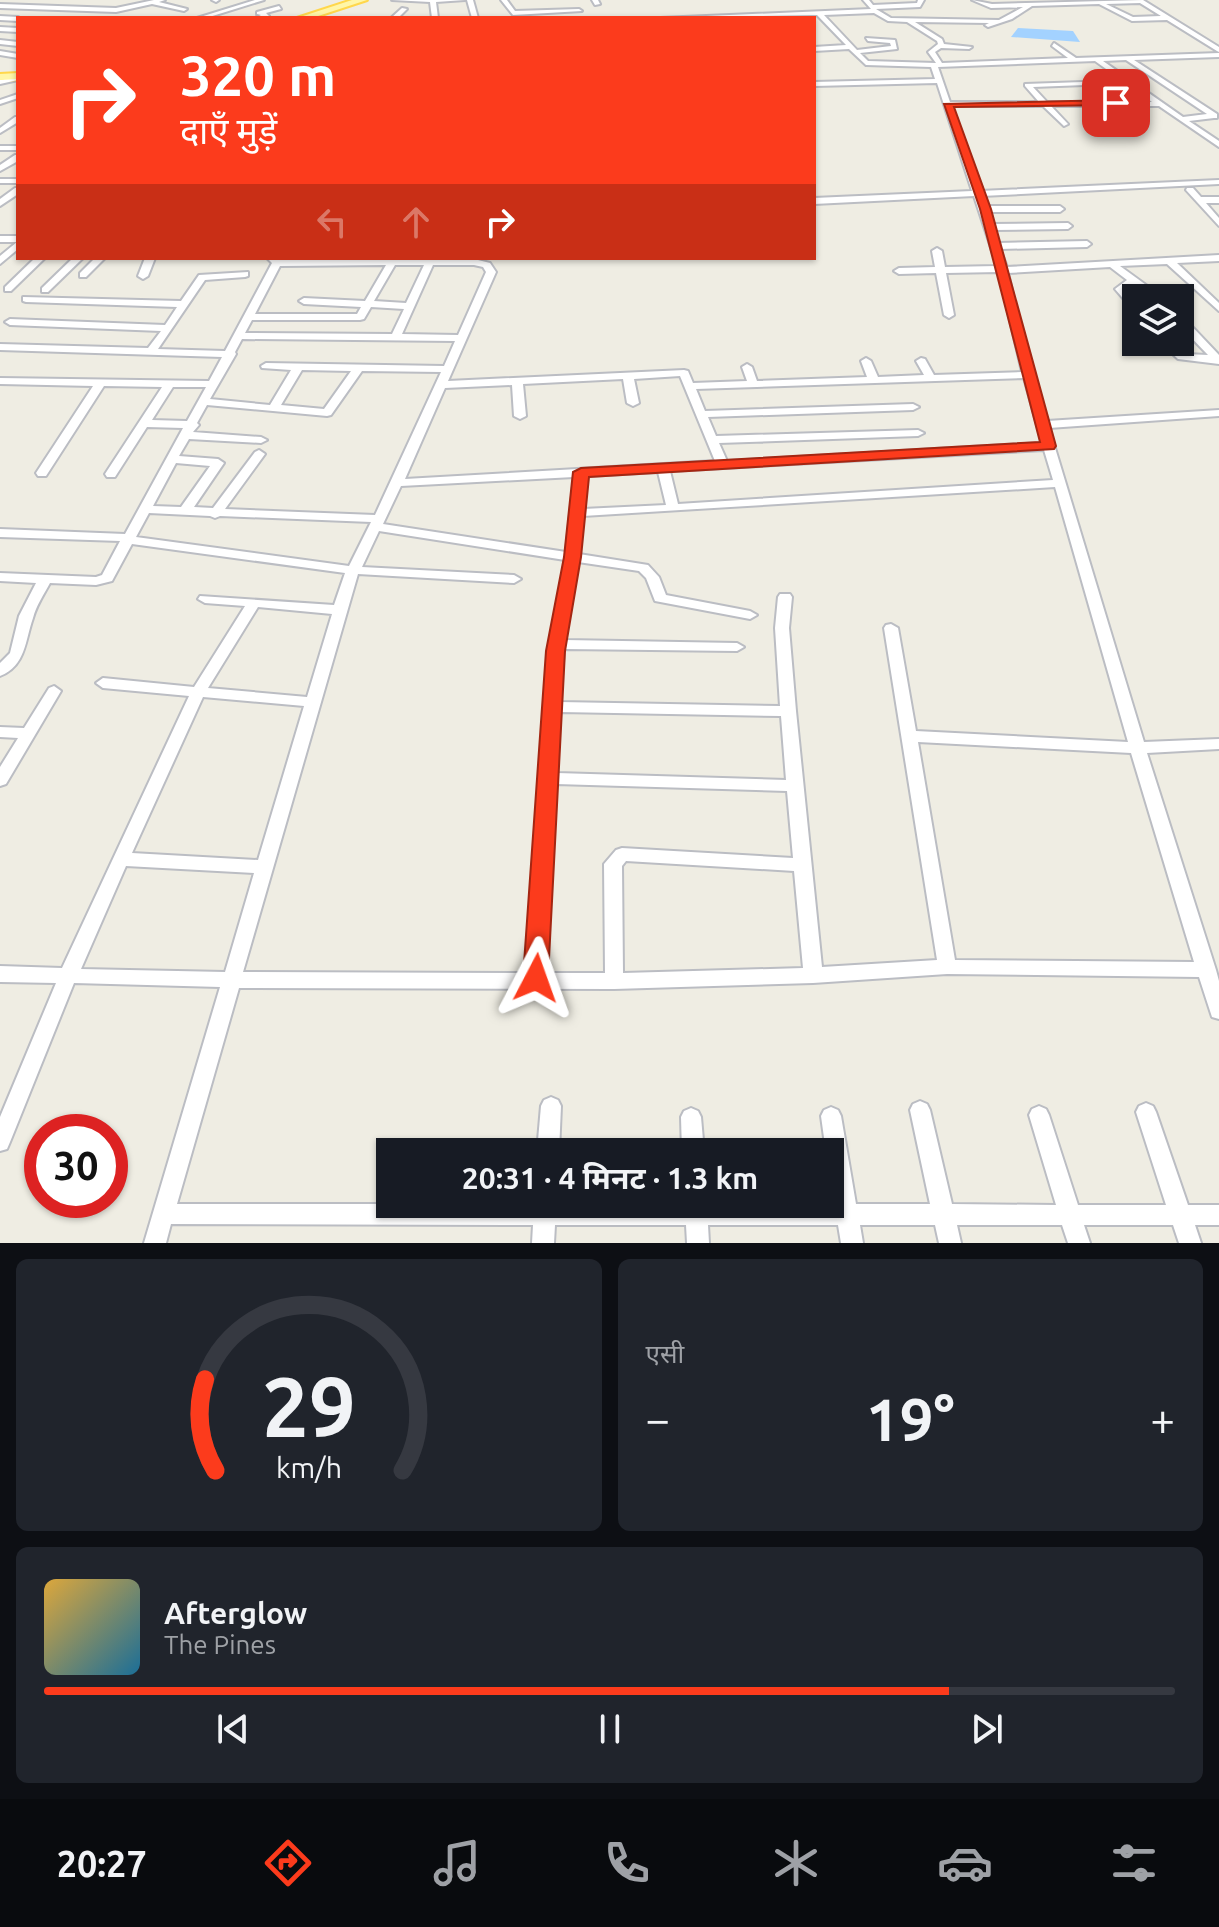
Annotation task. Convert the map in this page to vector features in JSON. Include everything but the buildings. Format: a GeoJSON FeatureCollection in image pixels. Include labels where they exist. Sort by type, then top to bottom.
{"type":"FeatureCollection","features":[{"type":"Feature","properties":{"kind":"main road"},"geometry":{"type":"LineString","coordinates":[[317,16],[362,0]]}},
{"type":"Feature","properties":{"kind":"main road"},"geometry":{"type":"LineString","coordinates":[[310,16],[370,0]]}},
{"type":"Feature","properties":{"kind":"street"},"geometry":{"type":"LineString","coordinates":[[138,0],[184,9]]}},
{"type":"Feature","properties":{"kind":"street"},"geometry":{"type":"LineString","coordinates":[[1,2],[116,10],[162,0]]}},
{"type":"Feature","properties":{"kind":"street"},"geometry":{"type":"LineString","coordinates":[[171,0],[197,6]]}},
{"type":"Feature","properties":{"kind":"street"},"geometry":{"type":"LineString","coordinates":[[207,16],[261,0]]}},
{"type":"Feature","properties":{"kind":"street"},"geometry":{"type":"LineString","coordinates":[[395,0],[462,0]]}},
{"type":"Feature","properties":{"kind":"street"},"geometry":{"type":"LineString","coordinates":[[504,0],[511,12],[540,10],[566,4],[578,9],[551,15],[540,10],[537,0]]}},
{"type":"Feature","properties":{"kind":"street"},"geometry":{"type":"LineString","coordinates":[[866,0],[886,20],[997,21]]}},
{"type":"Feature","properties":{"kind":"street"},"geometry":{"type":"LineString","coordinates":[[748,16],[921,5],[921,0]]}},
{"type":"Feature","properties":{"kind":"street"},"geometry":{"type":"LineString","coordinates":[[975,0],[991,6],[1141,1],[1219,52]]}},
{"type":"Feature","properties":{"kind":"street"},"geometry":{"type":"LineString","coordinates":[[1102,2],[1132,19],[1170,18]]}},
{"type":"Feature","properties":{"kind":"street"},"geometry":{"type":"LineString","coordinates":[[986,26],[1010,18],[1031,5]]}},
{"type":"Feature","properties":{"kind":"street"},"geometry":{"type":"LineString","coordinates":[[272,16],[259,13],[279,8]]}},
{"type":"Feature","properties":{"kind":"street"},"geometry":{"type":"LineString","coordinates":[[396,16],[404,9]]}},
{"type":"Feature","properties":{"kind":"street"},"geometry":{"type":"LineString","coordinates":[[819,13],[848,47],[872,65],[1076,61],[1219,52]]}},
{"type":"Feature","properties":{"kind":"street"},"geometry":{"type":"LineString","coordinates":[[0,18],[14,21]]}},
{"type":"Feature","properties":{"kind":"street"},"geometry":{"type":"LineString","coordinates":[[907,20],[940,40],[931,52],[986,209],[1028,375],[1219,1011]]}},
{"type":"Feature","properties":{"kind":"street"},"geometry":{"type":"LineString","coordinates":[[0,28],[14,21]]}},
{"type":"Feature","properties":{"kind":"street"},"geometry":{"type":"LineString","coordinates":[[816,49],[895,48],[893,41],[868,39]]}},
{"type":"Feature","properties":{"kind":"street"},"geometry":{"type":"LineString","coordinates":[[816,43],[848,47]]}},
{"type":"Feature","properties":{"kind":"street"},"geometry":{"type":"LineString","coordinates":[[1054,45],[1076,61]]}},
{"type":"Feature","properties":{"kind":"street"},"geometry":{"type":"LineString","coordinates":[[938,46],[969,47]]}},
{"type":"Feature","properties":{"kind":"street"},"geometry":{"type":"LineString","coordinates":[[1128,58],[1214,116],[1182,119]]}},
{"type":"Feature","properties":{"kind":"street"},"geometry":{"type":"LineString","coordinates":[[1097,60],[1219,145]]}},
{"type":"Feature","properties":{"kind":"street"},"geometry":{"type":"LineString","coordinates":[[816,84],[940,81]]}},
{"type":"Feature","properties":{"kind":"street"},"geometry":{"type":"LineString","coordinates":[[1064,124],[1028,84],[1083,84]]}},
{"type":"Feature","properties":{"kind":"street"},"geometry":{"type":"LineString","coordinates":[[948,104],[1160,104]]}},
{"type":"Feature","properties":{"kind":"street"},"geometry":{"type":"LineString","coordinates":[[1207,118],[1219,127]]}},
{"type":"Feature","properties":{"kind":"street"},"geometry":{"type":"LineString","coordinates":[[0,169],[16,152]]}},
{"type":"Feature","properties":{"kind":"street"},"geometry":{"type":"LineString","coordinates":[[816,201],[1219,182]]}},
{"type":"Feature","properties":{"kind":"street"},"geometry":{"type":"LineString","coordinates":[[1190,190],[1219,223]]}},
{"type":"Feature","properties":{"kind":"street"},"geometry":{"type":"LineString","coordinates":[[1198,200],[1219,200]]}},
{"type":"Feature","properties":{"kind":"street"},"geometry":{"type":"LineString","coordinates":[[986,209],[1060,209]]}},
{"type":"Feature","properties":{"kind":"street"},"geometry":{"type":"LineString","coordinates":[[990,227],[1068,226]]}},
{"type":"Feature","properties":{"kind":"street"},"geometry":{"type":"LineString","coordinates":[[0,261],[16,242]]}},
{"type":"Feature","properties":{"kind":"street"},"geometry":{"type":"LineString","coordinates":[[996,246],[1087,244]]}},
{"type":"Feature","properties":{"kind":"street"},"geometry":{"type":"LineString","coordinates":[[937,251],[949,315]]}},
{"type":"Feature","properties":{"kind":"street"},"geometry":{"type":"LineString","coordinates":[[899,271],[1219,258]]}},
{"type":"Feature","properties":{"kind":"street"},"geometry":{"type":"LineString","coordinates":[[8,289],[38,260]]}},
{"type":"Feature","properties":{"kind":"street"},"geometry":{"type":"LineString","coordinates":[[45,290],[76,260]]}},
{"type":"Feature","properties":{"kind":"street"},"geometry":{"type":"LineString","coordinates":[[83,275],[98,260]]}},
{"type":"Feature","properties":{"kind":"street"},"geometry":{"type":"LineString","coordinates":[[143,276],[149,260]]}},
{"type":"Feature","properties":{"kind":"street"},"geometry":{"type":"LineString","coordinates":[[0,592],[5,578],[107,578],[242,336],[275,260],[474,262],[490,268],[449,369],[397,483],[352,570],[155,1243]]}},
{"type":"Feature","properties":{"kind":"street"},"geometry":{"type":"LineString","coordinates":[[1169,261],[1219,308]]}},
{"type":"Feature","properties":{"kind":"street"},"geometry":{"type":"LineString","coordinates":[[395,338],[430,262]]}},
{"type":"Feature","properties":{"kind":"street"},"geometry":{"type":"LineString","coordinates":[[353,337],[360,317],[392,263]]}},
{"type":"Feature","properties":{"kind":"street"},"geometry":{"type":"LineString","coordinates":[[1112,264],[1138,284]]}},
{"type":"Feature","properties":{"kind":"street"},"geometry":{"type":"LineString","coordinates":[[151,352],[202,277],[245,274]]}},
{"type":"Feature","properties":{"kind":"street"},"geometry":{"type":"LineString","coordinates":[[1127,284],[1131,281]]}},
{"type":"Feature","properties":{"kind":"street"},"geometry":{"type":"LineString","coordinates":[[26,299],[184,304]]}},
{"type":"Feature","properties":{"kind":"street"},"geometry":{"type":"LineString","coordinates":[[304,301],[410,306]]}},
{"type":"Feature","properties":{"kind":"street"},"geometry":{"type":"LineString","coordinates":[[251,317],[360,317]]}},
{"type":"Feature","properties":{"kind":"street"},"geometry":{"type":"LineString","coordinates":[[10,322],[167,328]]}},
{"type":"Feature","properties":{"kind":"street"},"geometry":{"type":"LineString","coordinates":[[1194,335],[1218,360]]}},
{"type":"Feature","properties":{"kind":"street"},"geometry":{"type":"LineString","coordinates":[[242,336],[462,338]]}},
{"type":"Feature","properties":{"kind":"street"},"geometry":{"type":"LineString","coordinates":[[0,347],[231,354]]}},
{"type":"Feature","properties":{"kind":"street"},"geometry":{"type":"LineString","coordinates":[[1181,356],[1218,360]]}},
{"type":"Feature","properties":{"kind":"street"},"geometry":{"type":"LineString","coordinates":[[866,361],[874,380]]}},
{"type":"Feature","properties":{"kind":"street"},"geometry":{"type":"LineString","coordinates":[[921,361],[931,378]]}},
{"type":"Feature","properties":{"kind":"street"},"geometry":{"type":"LineString","coordinates":[[266,366],[449,369]]}},
{"type":"Feature","properties":{"kind":"street"},"geometry":{"type":"LineString","coordinates":[[273,409],[299,366]]}},
{"type":"Feature","properties":{"kind":"street"},"geometry":{"type":"LineString","coordinates":[[205,402],[321,414],[331,412],[359,367]]}},
{"type":"Feature","properties":{"kind":"street"},"geometry":{"type":"LineString","coordinates":[[747,367],[753,384]]}},
{"type":"Feature","properties":{"kind":"street"},"geometry":{"type":"LineString","coordinates":[[441,385],[684,373],[722,464]]}},
{"type":"Feature","properties":{"kind":"street"},"geometry":{"type":"LineString","coordinates":[[692,386],[1028,375]]}},
{"type":"Feature","properties":{"kind":"street"},"geometry":{"type":"LineString","coordinates":[[628,376],[633,403]]}},
{"type":"Feature","properties":{"kind":"street"},"geometry":{"type":"LineString","coordinates":[[0,381],[213,384]]}},
{"type":"Feature","properties":{"kind":"street"},"geometry":{"type":"LineString","coordinates":[[517,381],[520,416]]}},
{"type":"Feature","properties":{"kind":"street"},"geometry":{"type":"LineString","coordinates":[[42,473],[101,382]]}},
{"type":"Feature","properties":{"kind":"street"},"geometry":{"type":"LineString","coordinates":[[111,474],[170,383]]}},
{"type":"Feature","properties":{"kind":"street"},"geometry":{"type":"LineString","coordinates":[[702,414],[913,407]]}},
{"type":"Feature","properties":{"kind":"street"},"geometry":{"type":"LineString","coordinates":[[830,410],[842,436]]}},
{"type":"Feature","properties":{"kind":"street"},"geometry":{"type":"LineString","coordinates":[[1043,425],[1219,413]]}},
{"type":"Feature","properties":{"kind":"street"},"geometry":{"type":"LineString","coordinates":[[144,423],[261,440]]}},
{"type":"Feature","properties":{"kind":"street"},"geometry":{"type":"LineString","coordinates":[[712,440],[918,433]]}},
{"type":"Feature","properties":{"kind":"street"},"geometry":{"type":"LineString","coordinates":[[397,483],[1049,446]]}},
{"type":"Feature","properties":{"kind":"street"},"geometry":{"type":"LineString","coordinates":[[215,514],[259,454]]}},
{"type":"Feature","properties":{"kind":"street"},"geometry":{"type":"LineString","coordinates":[[171,459],[218,463],[184,512]]}},
{"type":"Feature","properties":{"kind":"street"},"geometry":{"type":"LineString","coordinates":[[663,468],[673,508]]}},
{"type":"Feature","properties":{"kind":"street"},"geometry":{"type":"LineString","coordinates":[[536,978],[557,644],[572,557],[581,472]]}},
{"type":"Feature","properties":{"kind":"street"},"geometry":{"type":"LineString","coordinates":[[577,513],[1061,483]]}},
{"type":"Feature","properties":{"kind":"street"},"geometry":{"type":"LineString","coordinates":[[145,509],[378,523],[643,568],[652,577],[660,598],[750,615]]}},
{"type":"Feature","properties":{"kind":"street"},"geometry":{"type":"LineString","coordinates":[[0,533],[129,539],[352,570],[514,579]]}},
{"type":"Feature","properties":{"kind":"street"},"geometry":{"type":"LineString","coordinates":[[0,671],[17,654],[26,616],[45,579]]}},
{"type":"Feature","properties":{"kind":"street"},"geometry":{"type":"LineString","coordinates":[[785,597],[782,628],[788,711],[813,975]]}},
{"type":"Feature","properties":{"kind":"street"},"geometry":{"type":"LineString","coordinates":[[205,599],[339,610]]}},
{"type":"Feature","properties":{"kind":"street"},"geometry":{"type":"LineString","coordinates":[[0,1142],[67,978],[198,692],[254,603]]}},
{"type":"Feature","properties":{"kind":"street"},"geometry":{"type":"LineString","coordinates":[[891,628],[947,967]]}},
{"type":"Feature","properties":{"kind":"street"},"geometry":{"type":"LineString","coordinates":[[557,644],[737,647]]}},
{"type":"Feature","properties":{"kind":"street"},"geometry":{"type":"LineString","coordinates":[[103,683],[311,702]]}},
{"type":"Feature","properties":{"kind":"street"},"geometry":{"type":"LineString","coordinates":[[0,780],[54,691]]}},
{"type":"Feature","properties":{"kind":"street"},"geometry":{"type":"LineString","coordinates":[[553,707],[788,711]]}},
{"type":"Feature","properties":{"kind":"street"},"geometry":{"type":"LineString","coordinates":[[0,732],[28,733]]}},
{"type":"Feature","properties":{"kind":"street"},"geometry":{"type":"LineString","coordinates":[[910,736],[1138,748],[1219,744]]}},
{"type":"Feature","properties":{"kind":"street"},"geometry":{"type":"LineString","coordinates":[[548,778],[795,786]]}},
{"type":"Feature","properties":{"kind":"street"},"geometry":{"type":"LineString","coordinates":[[614,981],[613,864],[622,854],[802,865]]}},
{"type":"Feature","properties":{"kind":"street"},"geometry":{"type":"LineString","coordinates":[[120,859],[265,867]]}},
{"type":"Feature","properties":{"kind":"street"},"geometry":{"type":"LineString","coordinates":[[0,974],[234,980],[536,978],[614,981],[947,967],[1207,970]]}},
{"type":"Feature","properties":{"kind":"street"},"geometry":{"type":"LineString","coordinates":[[549,1138],[551,1106]]}},
{"type":"Feature","properties":{"kind":"street"},"geometry":{"type":"LineString","coordinates":[[920,1110],[950,1243]]}},
{"type":"Feature","properties":{"kind":"street"},"geometry":{"type":"LineString","coordinates":[[1146,1112],[1190,1243]]}},
{"type":"Feature","properties":{"kind":"street"},"geometry":{"type":"LineString","coordinates":[[1039,1115],[1079,1243]]}},
{"type":"Feature","properties":{"kind":"street"},"geometry":{"type":"LineString","coordinates":[[831,1116],[852,1243]]}},
{"type":"Feature","properties":{"kind":"street"},"geometry":{"type":"LineString","coordinates":[[691,1117],[692,1138]]}},
{"type":"Feature","properties":{"kind":"street"},"geometry":{"type":"LineString","coordinates":[[164,1214],[376,1211]]}},
{"type":"Feature","properties":{"kind":"street"},"geometry":{"type":"LineString","coordinates":[[844,1215],[1219,1215]]}},
{"type":"Feature","properties":{"kind":"street"},"geometry":{"type":"LineString","coordinates":[[543,1243],[544,1218]]}},
{"type":"Feature","properties":{"kind":"street"},"geometry":{"type":"LineString","coordinates":[[696,1218],[698,1243]]}},
{"type":"Feature","properties":{"kind":"water"},"geometry":{"type":"Polygon","coordinates":[[[1018,28],[1073,31],[1080,42],[1011,37],[1018,28]]]}},
{"type":"Feature","properties":{"kind":"route"},"geometry":{"type":"LineString","coordinates":[[536,978],[556,651],[572,557],[581,472],[1049,446],[1021,351],[986,209],[948,104],[1116,103]]}}]}
